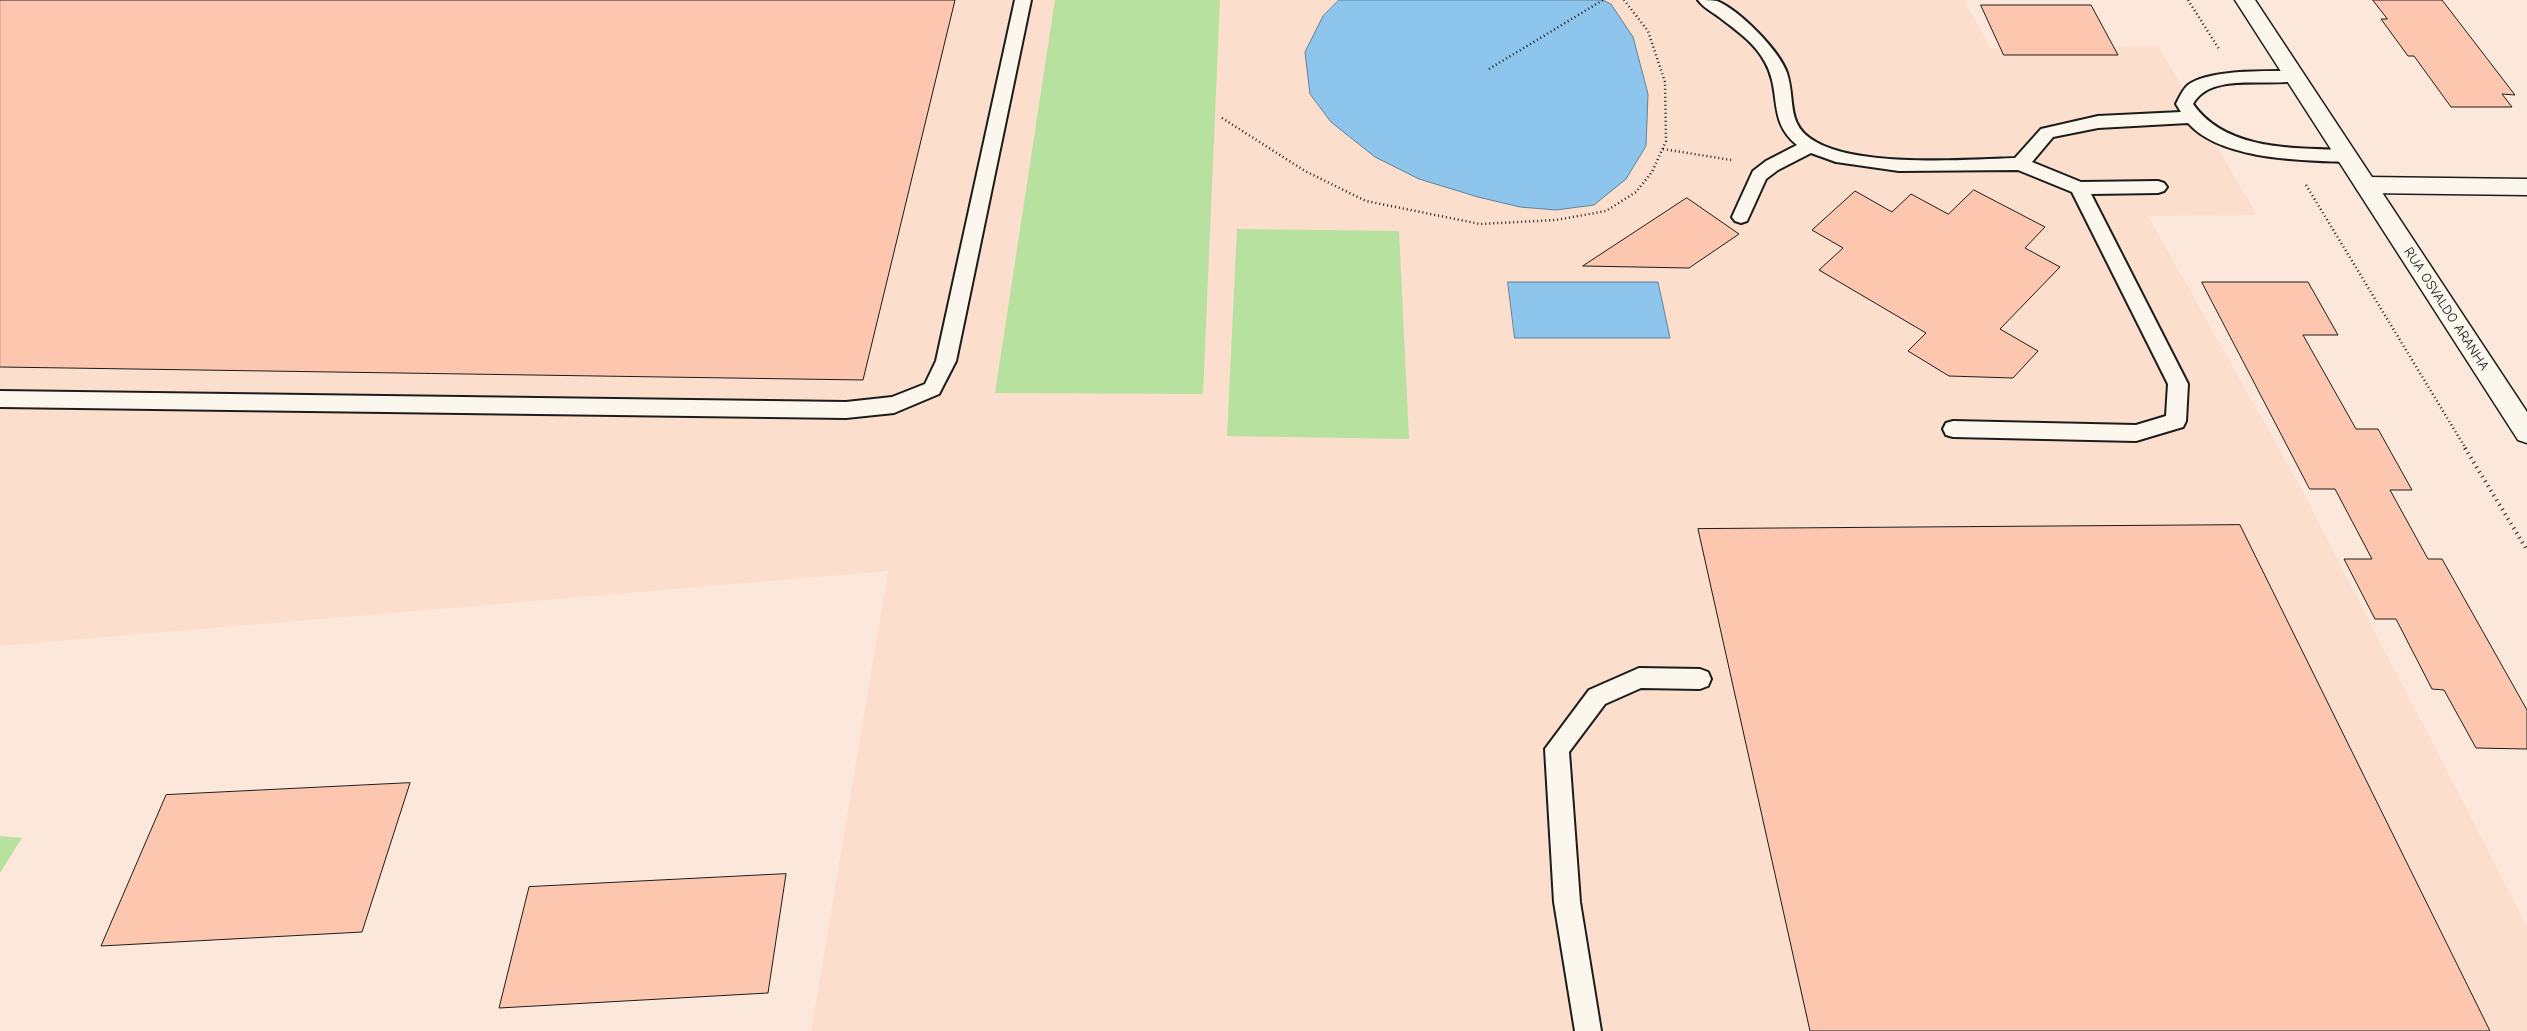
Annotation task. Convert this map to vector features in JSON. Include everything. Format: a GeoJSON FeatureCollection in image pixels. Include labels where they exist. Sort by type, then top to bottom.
{"type":"FeatureCollection","features":[{"type":"Feature","properties":{"kind":"main road","name":"RUA OSVALDO ARANHA"},"geometry":{"type":"LineString","coordinates":[[2245,0],[2527,433]]}},
{"type":"Feature","properties":{"kind":"main road"},"geometry":{"type":"LineString","coordinates":[[2366,185],[2527,186]]}},
{"type":"Feature","properties":{"kind":"lane"},"geometry":{"type":"LineString","coordinates":[[0,398],[846,410],[894,405],[932,389],[946,361],[1023,0]]}},
{"type":"Feature","properties":{"kind":"lane"},"geometry":{"type":"LineString","coordinates":[[1706,0],[1743,26],[1765,49],[1778,71],[1792,132],[1809,147],[1829,156],[1851,161],[1882,164],[2020,164],[2079,188],[2158,187]]}},
{"type":"Feature","properties":{"kind":"lane"},"geometry":{"type":"LineString","coordinates":[[2294,76],[2237,79],[2201,85],[2193,89],[2184,104],[2190,117],[2221,137],[2268,151],[2346,156]]}},
{"type":"Feature","properties":{"kind":"lane"},"geometry":{"type":"LineString","coordinates":[[2020,164],[2047,133],[2098,122],[2190,117]]}},
{"type":"Feature","properties":{"kind":"lane"},"geometry":{"type":"LineString","coordinates":[[1741,217],[1750,202],[1756,178],[1778,163],[1809,147]]}},
{"type":"Feature","properties":{"kind":"lane"},"geometry":{"type":"LineString","coordinates":[[1953,429],[2136,433],[2176,421],[2178,384],[2079,188]]}},
{"type":"Feature","properties":{"kind":"lane"},"geometry":{"type":"LineString","coordinates":[[1588,1031],[1567,902],[1557,749],[1597,697],[1639,678],[1700,679]]}},
{"type":"Feature","properties":{"kind":"path"},"geometry":{"type":"LineString","coordinates":[[1489,69],[1603,0]]}},
{"type":"Feature","properties":{"kind":"path"},"geometry":{"type":"LineString","coordinates":[[1222,118],[1247,136],[1305,171],[1366,201],[1480,224],[1556,220],[1606,211],[1636,192],[1652,172],[1666,141],[1665,82],[1648,32],[1624,0]]}},
{"type":"Feature","properties":{"kind":"path"},"geometry":{"type":"LineString","coordinates":[[2188,0],[2237,79]]}},
{"type":"Feature","properties":{"kind":"path"},"geometry":{"type":"LineString","coordinates":[[1663,149],[1725,159],[1778,163]]}},
{"type":"Feature","properties":{"kind":"path"},"geometry":{"type":"LineString","coordinates":[[2286,153],[2527,550]]}},
{"type":"Feature","properties":{"kind":"shaded area"},"geometry":{"type":"Polygon","coordinates":[[[0,0],[1964,0],[1990,48],[2158,46],[2257,215],[2148,216],[2296,479],[2527,926],[2527,1031],[811,1031],[888,571],[0,646],[0,0]]]}},
{"type":"Feature","properties":{"kind":"green space"},"geometry":{"type":"Polygon","coordinates":[[[1055,0],[1220,0],[1203,394],[995,393],[1055,0]]]}},
{"type":"Feature","properties":{"kind":"green space"},"geometry":{"type":"Polygon","coordinates":[[[1237,229],[1399,231],[1409,439],[1227,436],[1237,229]]]}},
{"type":"Feature","properties":{"kind":"green space"},"geometry":{"type":"Polygon","coordinates":[[[0,836],[22,838],[0,873],[0,836]]]}},
{"type":"Feature","properties":{"kind":"water"},"geometry":{"type":"Polygon","coordinates":[[[1339,0],[1603,0],[1611,4],[1633,37],[1648,94],[1646,146],[1626,179],[1594,205],[1556,210],[1520,207],[1478,197],[1419,179],[1375,157],[1331,122],[1310,94],[1305,52],[1323,16],[1339,0]]]}},
{"type":"Feature","properties":{"kind":"water"},"geometry":{"type":"Polygon","coordinates":[[[1508,282],[1658,282],[1670,338],[1515,338],[1508,282]]]}},
{"type":"Feature","properties":{"kind":"building"},"geometry":{"type":"Polygon","coordinates":[[[0,0],[955,0],[863,380],[0,367],[0,0]]]}},
{"type":"Feature","properties":{"kind":"building"},"geometry":{"type":"Polygon","coordinates":[[[2373,0],[2442,0],[2515,95],[2502,94],[2512,107],[2451,107],[2414,56],[2408,56],[2381,19],[2387,19],[2373,0]]]}},
{"type":"Feature","properties":{"kind":"building"},"geometry":{"type":"Polygon","coordinates":[[[1981,5],[2091,5],[2118,55],[2004,55],[1981,5]]]}},
{"type":"Feature","properties":{"kind":"building"},"geometry":{"type":"Polygon","coordinates":[[[1974,190],[2045,227],[2025,248],[2060,267],[2000,329],[2038,351],[2013,378],[1949,376],[1908,351],[1926,333],[1819,270],[1843,248],[1812,230],[1855,191],[1892,212],[1911,194],[1948,214],[1974,190]]]}},
{"type":"Feature","properties":{"kind":"building"},"geometry":{"type":"Polygon","coordinates":[[[1687,198],[1739,234],[1689,268],[1583,266],[1687,198]]]}},
{"type":"Feature","properties":{"kind":"building"},"geometry":{"type":"Polygon","coordinates":[[[2202,282],[2308,282],[2338,335],[2303,335],[2356,429],[2378,429],[2412,490],[2390,490],[2428,559],[2442,559],[2527,710],[2527,749],[2476,748],[2444,690],[2432,689],[2396,619],[2375,619],[2344,559],[2372,559],[2335,489],[2310,489],[2202,282]]]}},
{"type":"Feature","properties":{"kind":"building"},"geometry":{"type":"Polygon","coordinates":[[[2240,525],[2490,1031],[1810,1031],[1698,529],[2240,525]]]}},
{"type":"Feature","properties":{"kind":"building"},"geometry":{"type":"Polygon","coordinates":[[[410,783],[362,932],[101,946],[166,795],[410,783]]]}},
{"type":"Feature","properties":{"kind":"building"},"geometry":{"type":"Polygon","coordinates":[[[786,874],[768,993],[499,1008],[529,887],[786,874]]]}}]}
